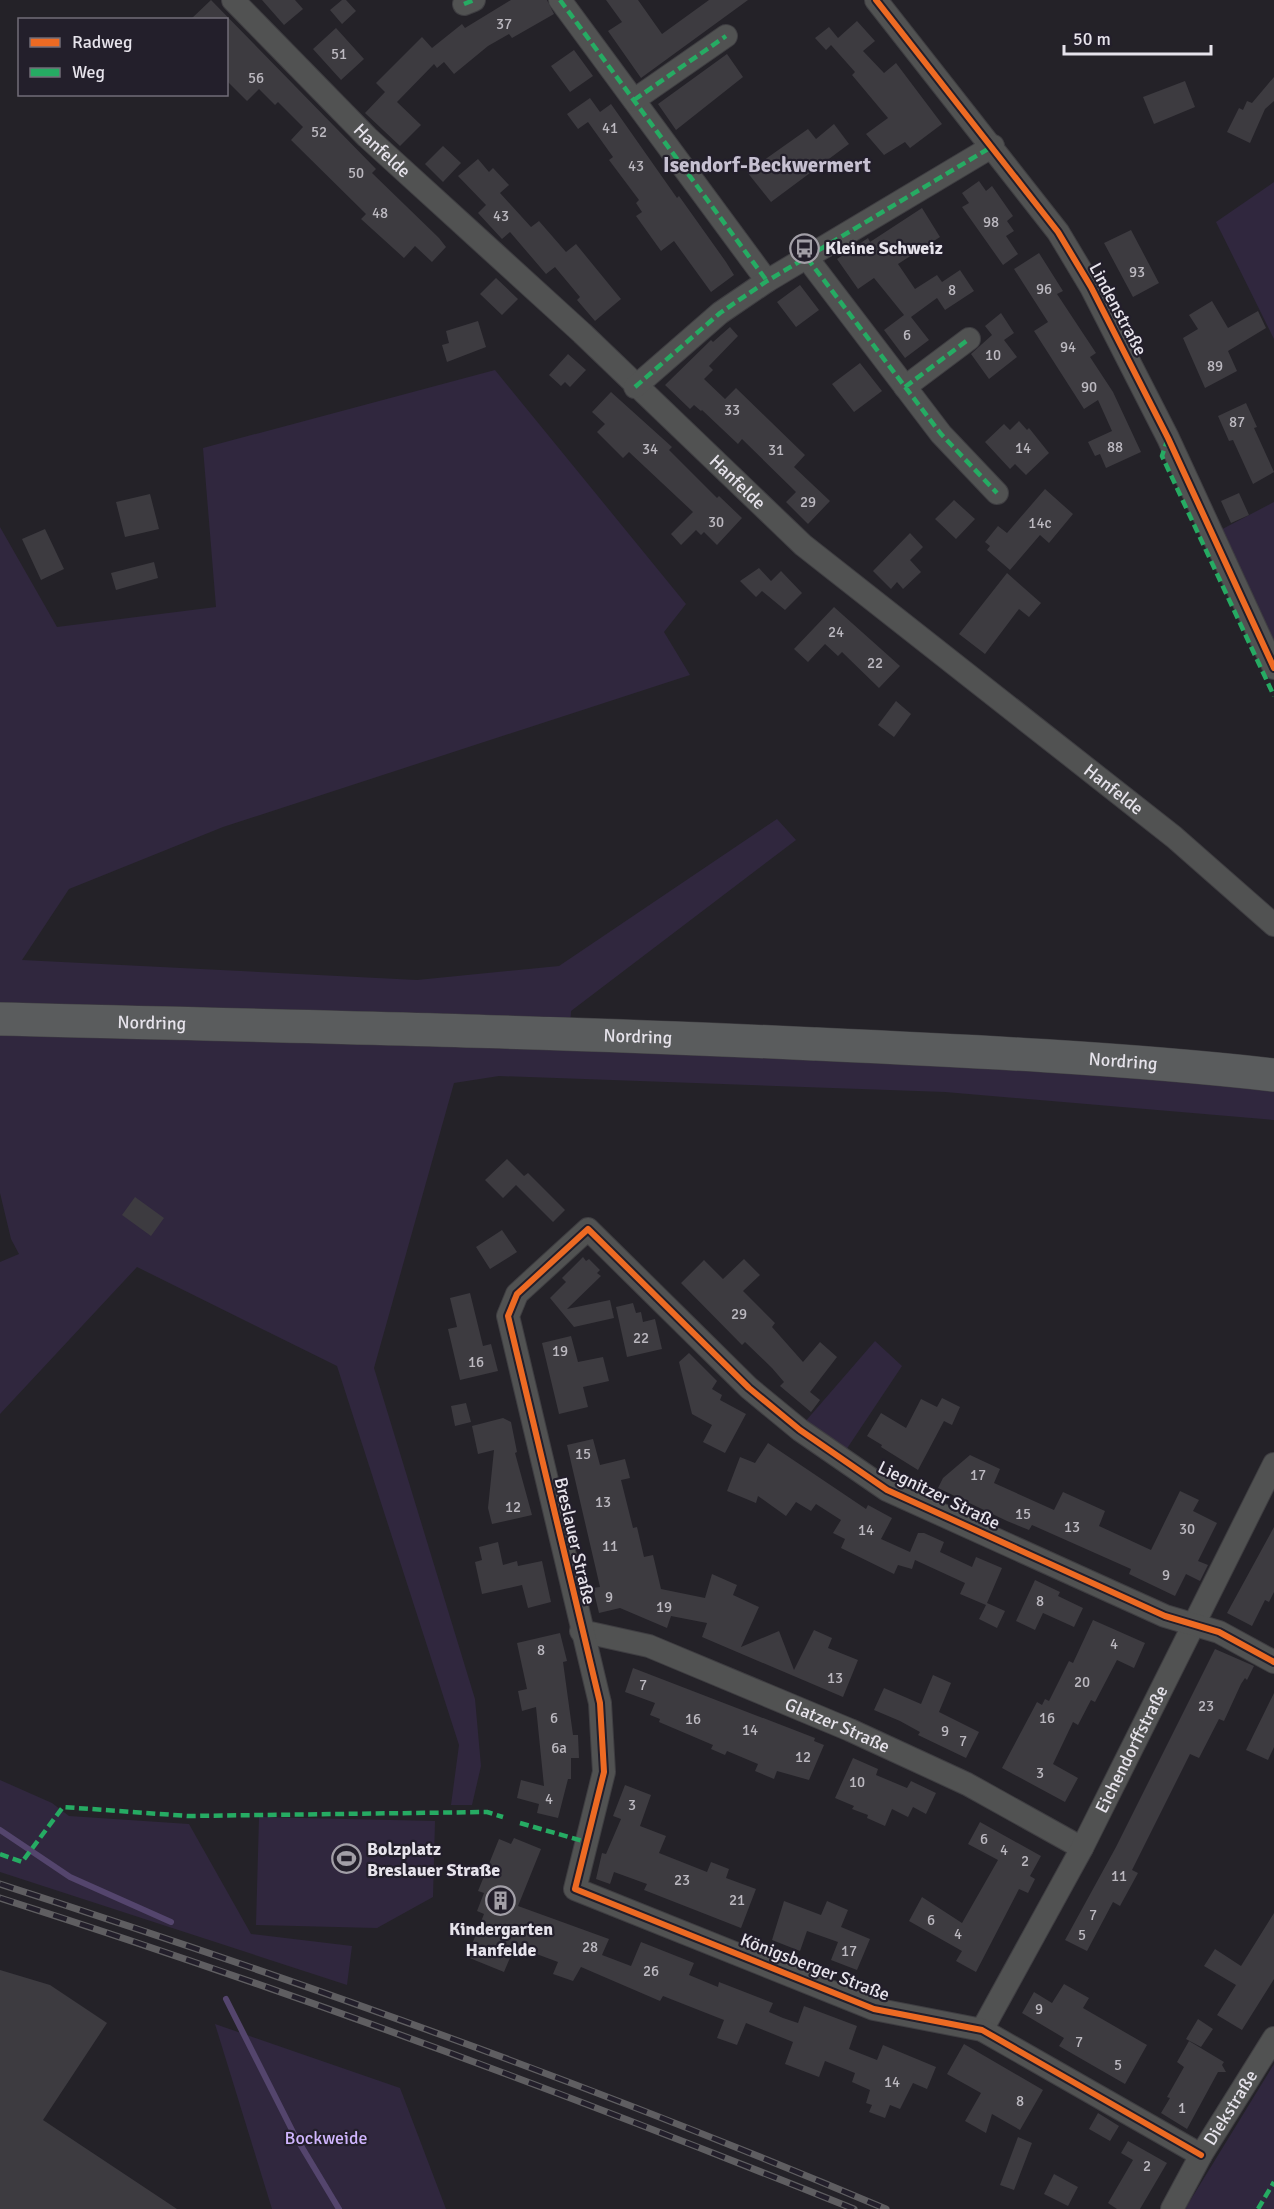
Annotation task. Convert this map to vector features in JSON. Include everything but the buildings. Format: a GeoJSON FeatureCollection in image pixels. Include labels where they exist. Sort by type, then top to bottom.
{"type":"FeatureCollection","features":[{"type":"Feature","properties":{"kind":"main road","name":"Nordring"},"geometry":{"type":"LineString","coordinates":[[0,1019],[567,1032],[980,1052],[1204,1067],[1274,1075]]}},
{"type":"Feature","properties":{"kind":"street","name":"Hanfelde"},"geometry":{"type":"LineString","coordinates":[[234,0],[367,137],[582,333],[635,387],[802,544],[1174,837],[1274,925]]}},
{"type":"Feature","properties":{"kind":"street"},"geometry":{"type":"LineString","coordinates":[[560,0],[767,281]]}},
{"type":"Feature","properties":{"kind":"street","name":"Lindenstraße"},"geometry":{"type":"LineString","coordinates":[[876,0],[993,146],[1058,232],[1091,287],[1168,438],[1274,668]]}},
{"type":"Feature","properties":{"kind":"street"},"geometry":{"type":"LineString","coordinates":[[634,100],[726,36]]}},
{"type":"Feature","properties":{"kind":"street"},"geometry":{"type":"LineString","coordinates":[[635,387],[720,313],[767,281],[993,146]]}},
{"type":"Feature","properties":{"kind":"street"},"geometry":{"type":"LineString","coordinates":[[807,258],[941,434],[997,493]]}},
{"type":"Feature","properties":{"kind":"street"},"geometry":{"type":"LineString","coordinates":[[905,387],[969,339]]}},
{"type":"Feature","properties":{"kind":"street","name":"Liegnitzer Straße"},"geometry":{"type":"LineString","coordinates":[[588,1229],[749,1388],[800,1430],[887,1490],[1165,1617],[1194,1623],[1219,1632],[1274,1662]]}},
{"type":"Feature","properties":{"kind":"street","name":"Breslauer Straße"},"geometry":{"type":"LineString","coordinates":[[575,1889],[604,1772],[600,1703],[581,1631],[508,1316],[517,1294],[588,1229]]}},
{"type":"Feature","properties":{"kind":"street","name":"Eichendorffstraße"},"geometry":{"type":"LineString","coordinates":[[982,2030],[1082,1848],[1274,1464]]}},
{"type":"Feature","properties":{"kind":"street","name":"Glatzer Straße"},"geometry":{"type":"LineString","coordinates":[[581,1631],[649,1646],[850,1730],[967,1784],[1082,1848]]}},
{"type":"Feature","properties":{"kind":"street","name":"Königsberger Straße"},"geometry":{"type":"LineString","coordinates":[[575,1889],[874,2008],[982,2030],[1202,2155]]}},
{"type":"Feature","properties":{"kind":"street","name":"Diekstraße"},"geometry":{"type":"LineString","coordinates":[[1172,2209],[1202,2155],[1274,2038]]}},
{"type":"Feature","properties":{"kind":"green space"},"geometry":{"type":"Polygon","coordinates":[[[1274,182],[1274,339],[1216,222],[1274,182]]]}},
{"type":"Feature","properties":{"kind":"green space"},"geometry":{"type":"Polygon","coordinates":[[[495,370],[686,604],[664,632],[690,675],[223,827],[69,889],[22,960],[417,980],[559,966],[777,819],[796,840],[571,1011],[569,1046],[1132,1075],[1274,1091],[1274,1120],[945,1092],[499,1076],[454,1083],[374,1368],[475,1699],[481,1766],[472,1805],[451,1805],[459,1745],[337,1366],[137,1267],[0,1414],[0,1262],[19,1254],[11,1239],[0,1193],[0,527],[57,627],[216,607],[203,448],[495,370]]]}},
{"type":"Feature","properties":{"kind":"green space"},"geometry":{"type":"Polygon","coordinates":[[[1274,502],[1274,668],[1211,535],[1274,502]]]}},
{"type":"Feature","properties":{"kind":"green space"},"geometry":{"type":"Polygon","coordinates":[[[875,1341],[902,1366],[844,1453],[804,1423],[875,1341]]]}},
{"type":"Feature","properties":{"kind":"green space"},"geometry":{"type":"Polygon","coordinates":[[[0,1780],[52,1803],[69,1816],[189,1824],[251,1934],[352,1946],[347,1985],[0,1872],[0,1780]]]}},
{"type":"Feature","properties":{"kind":"green space","name":"Bolzplatz Breslauer Straße"},"geometry":{"type":"Polygon","coordinates":[[[259,1817],[435,1821],[433,1897],[377,1928],[256,1925],[259,1817]]]}},
{"type":"Feature","properties":{"kind":"green space","name":"Bockweide"},"geometry":{"type":"Polygon","coordinates":[[[215,2024],[400,2088],[446,2209],[272,2209],[215,2024]]]}},
{"type":"Feature","properties":{"kind":"green space"},"geometry":{"type":"Polygon","coordinates":[[[1274,2064],[1274,2209],[1185,2209],[1274,2064]]]}},
{"type":"Feature","properties":{"kind":"waterway"},"geometry":{"type":"LineString","coordinates":[[0,1830],[70,1877],[171,1922]]}},
{"type":"Feature","properties":{"kind":"waterway"},"geometry":{"type":"LineString","coordinates":[[226,1999],[294,2134],[339,2209]]}},
{"type":"Feature","properties":{"kind":"railway"},"geometry":{"type":"LineString","coordinates":[[0,1884],[224,1958],[447,2037],[668,2120],[886,2209]]}},
{"type":"Feature","properties":{"kind":"railway"},"geometry":{"type":"LineString","coordinates":[[0,1898],[323,2007],[537,2085],[854,2209]]}},
{"type":"Feature","properties":{"kind":"marked path"},"geometry":{"type":"LineString","coordinates":[[464,4],[474,0]]}},
{"type":"Feature","properties":{"kind":"marked path"},"geometry":{"type":"LineString","coordinates":[[560,0],[767,281]]}},
{"type":"Feature","properties":{"kind":"marked path"},"geometry":{"type":"LineString","coordinates":[[634,100],[726,36]]}},
{"type":"Feature","properties":{"kind":"marked path"},"geometry":{"type":"LineString","coordinates":[[635,387],[720,313],[767,281],[993,146]]}},
{"type":"Feature","properties":{"kind":"marked path"},"geometry":{"type":"LineString","coordinates":[[807,258],[941,434],[997,493]]}},
{"type":"Feature","properties":{"kind":"marked path"},"geometry":{"type":"LineString","coordinates":[[905,387],[969,339]]}},
{"type":"Feature","properties":{"kind":"marked path"},"geometry":{"type":"LineString","coordinates":[[1168,438],[1162,456],[1274,696]]}},
{"type":"Feature","properties":{"kind":"marked path"},"geometry":{"type":"LineString","coordinates":[[0,1854],[22,1862],[63,1807],[188,1816],[487,1812],[503,1817]]}},
{"type":"Feature","properties":{"kind":"marked path"},"geometry":{"type":"LineString","coordinates":[[520,1823],[586,1842]]}},
{"type":"Feature","properties":{"kind":"marked path"},"geometry":{"type":"LineString","coordinates":[[1258,2209],[1274,2182]]}},
{"type":"Feature","properties":{"kind":"cycle path"},"geometry":{"type":"LineString","coordinates":[[876,0],[1058,232],[1091,287],[1168,438],[1274,668]]}},
{"type":"Feature","properties":{"kind":"cycle path"},"geometry":{"type":"LineString","coordinates":[[1201,2155],[982,2030],[874,2009],[575,1889],[604,1772],[600,1703],[508,1316],[517,1294],[588,1229],[749,1388],[800,1430],[887,1490],[1165,1616],[1219,1632],[1274,1662]]}},
{"type":"Feature","properties":{"kind":"place","name":"Kleine Schweiz"},"geometry":{"type":"Point","coordinates":[804,248]}},
{"type":"Feature","properties":{"kind":"place","name":"Bolzplatz Breslauer Straße"},"geometry":{"type":"Point","coordinates":[346,1859]}},
{"type":"Feature","properties":{"kind":"place","name":"Kindergarten Hanfelde"},"geometry":{"type":"Point","coordinates":[501,1900]}},
{"type":"Feature","properties":{"kind":"district","name":"Isendorf-Beckwermert"},"geometry":{"type":"Point","coordinates":[767,165]}}]}
